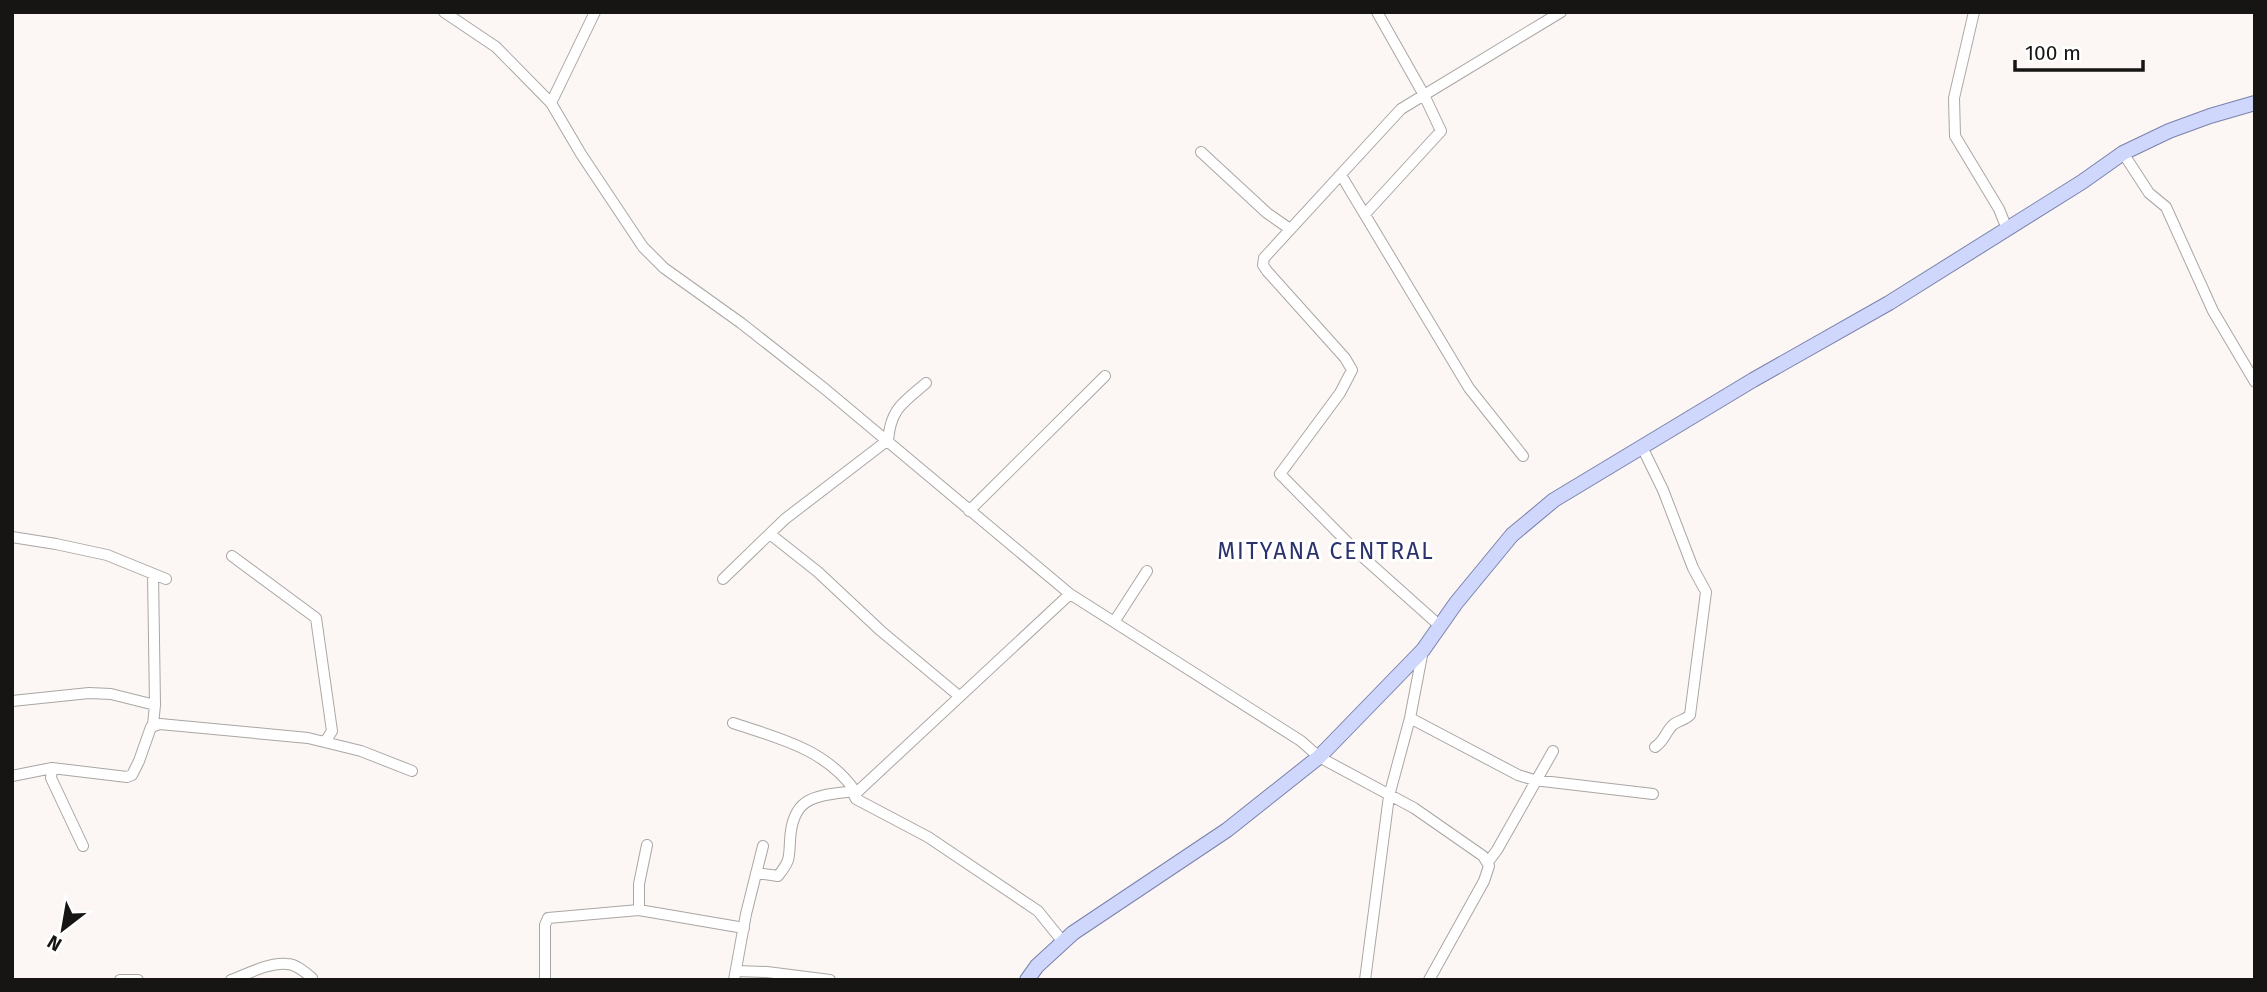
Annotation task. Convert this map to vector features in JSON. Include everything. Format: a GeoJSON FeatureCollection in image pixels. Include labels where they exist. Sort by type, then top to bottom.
{"type":"FeatureCollection","features":[{"type":"Feature","properties":{"kind":"main road"},"geometry":{"type":"LineString","coordinates":[[1027,980],[1037,966],[1092,919],[1227,830],[1319,757],[1423,650],[1483,568],[1512,535],[1554,500],[1889,303],[2123,153],[2169,131],[2255,103]]}},
{"type":"Feature","properties":{"kind":"street"},"geometry":{"type":"LineString","coordinates":[[444,12],[496,47],[551,103],[581,154],[653,258],[750,330],[888,440],[1070,594],[1301,741],[1319,757],[1414,808],[1463,841],[1488,862]]}},
{"type":"Feature","properties":{"kind":"street"},"geometry":{"type":"LineString","coordinates":[[551,103],[595,12]]}},
{"type":"Feature","properties":{"kind":"street"},"geometry":{"type":"LineString","coordinates":[[1364,214],[1441,131],[1377,12]]}},
{"type":"Feature","properties":{"kind":"street"},"geometry":{"type":"LineString","coordinates":[[1440,625],[1355,550],[1280,474],[1340,393],[1352,370],[1345,358],[1263,265],[1267,253],[1401,109],[1561,12]]}},
{"type":"Feature","properties":{"kind":"street"},"geometry":{"type":"LineString","coordinates":[[1973,12],[1954,98],[1955,136],[1999,209],[2007,229]]}},
{"type":"Feature","properties":{"kind":"street"},"geometry":{"type":"LineString","coordinates":[[1201,152],[1267,213],[1290,229]]}},
{"type":"Feature","properties":{"kind":"street"},"geometry":{"type":"LineString","coordinates":[[2123,153],[2149,192],[2166,207],[2213,311],[2255,382]]}},
{"type":"Feature","properties":{"kind":"street"},"geometry":{"type":"LineString","coordinates":[[1341,175],[1469,388],[1524,456]]}},
{"type":"Feature","properties":{"kind":"street"},"geometry":{"type":"LineString","coordinates":[[969,511],[1105,376]]}},
{"type":"Feature","properties":{"kind":"street"},"geometry":{"type":"LineString","coordinates":[[723,579],[785,519],[888,440],[890,420],[898,408],[926,383]]}},
{"type":"Feature","properties":{"kind":"street"},"geometry":{"type":"LineString","coordinates":[[1642,447],[1663,490],[1693,568],[1706,592],[1690,715],[1674,724],[1655,747]]}},
{"type":"Feature","properties":{"kind":"street"},"geometry":{"type":"LineString","coordinates":[[769,534],[818,572],[862,614],[959,696]]}},
{"type":"Feature","properties":{"kind":"street"},"geometry":{"type":"LineString","coordinates":[[12,537],[107,555],[166,579]]}},
{"type":"Feature","properties":{"kind":"street"},"geometry":{"type":"LineString","coordinates":[[232,556],[316,618],[332,731],[325,742]]}},
{"type":"Feature","properties":{"kind":"street"},"geometry":{"type":"LineString","coordinates":[[1114,622],[1147,571]]}},
{"type":"Feature","properties":{"kind":"street"},"geometry":{"type":"LineString","coordinates":[[12,776],[52,768],[127,777],[132,775],[153,725],[153,574]]}},
{"type":"Feature","properties":{"kind":"street"},"geometry":{"type":"LineString","coordinates":[[756,873],[778,876],[789,861],[790,836],[796,813],[804,801],[822,795],[855,791],[1070,594]]}},
{"type":"Feature","properties":{"kind":"street"},"geometry":{"type":"LineString","coordinates":[[1365,980],[1389,796],[1410,719],[1423,650]]}},
{"type":"Feature","properties":{"kind":"street"},"geometry":{"type":"LineString","coordinates":[[12,701],[89,693],[111,694],[155,705]]}},
{"type":"Feature","properties":{"kind":"street"},"geometry":{"type":"LineString","coordinates":[[1410,719],[1518,775],[1534,780],[1653,794]]}},
{"type":"Feature","properties":{"kind":"street"},"geometry":{"type":"LineString","coordinates":[[733,723],[802,746],[821,757],[855,791],[856,799],[928,837],[1038,911],[1063,942]]}},
{"type":"Feature","properties":{"kind":"street"},"geometry":{"type":"LineString","coordinates":[[153,725],[170,724],[279,734],[325,742],[361,751],[412,771]]}},
{"type":"Feature","properties":{"kind":"street"},"geometry":{"type":"LineString","coordinates":[[1429,980],[1489,871],[1488,862],[1553,751]]}},
{"type":"Feature","properties":{"kind":"street"},"geometry":{"type":"LineString","coordinates":[[52,768],[51,779],[83,846]]}},
{"type":"Feature","properties":{"kind":"street"},"geometry":{"type":"LineString","coordinates":[[639,910],[639,884],[647,845]]}},
{"type":"Feature","properties":{"kind":"street"},"geometry":{"type":"LineString","coordinates":[[763,846],[736,976],[767,972],[830,980]]}},
{"type":"Feature","properties":{"kind":"street"},"geometry":{"type":"LineString","coordinates":[[545,980],[545,925],[548,918],[639,910],[744,928]]}},
{"type":"Feature","properties":{"kind":"street"},"geometry":{"type":"LineString","coordinates":[[231,980],[288,963],[312,978]]}},
{"type":"Feature","properties":{"kind":"street"},"geometry":{"type":"LineString","coordinates":[[120,980],[138,980]]}},
{"type":"Feature","properties":{"kind":"district","name":"MITYANA CENTRAL"},"geometry":{"type":"Point","coordinates":[1326,551]}}]}
